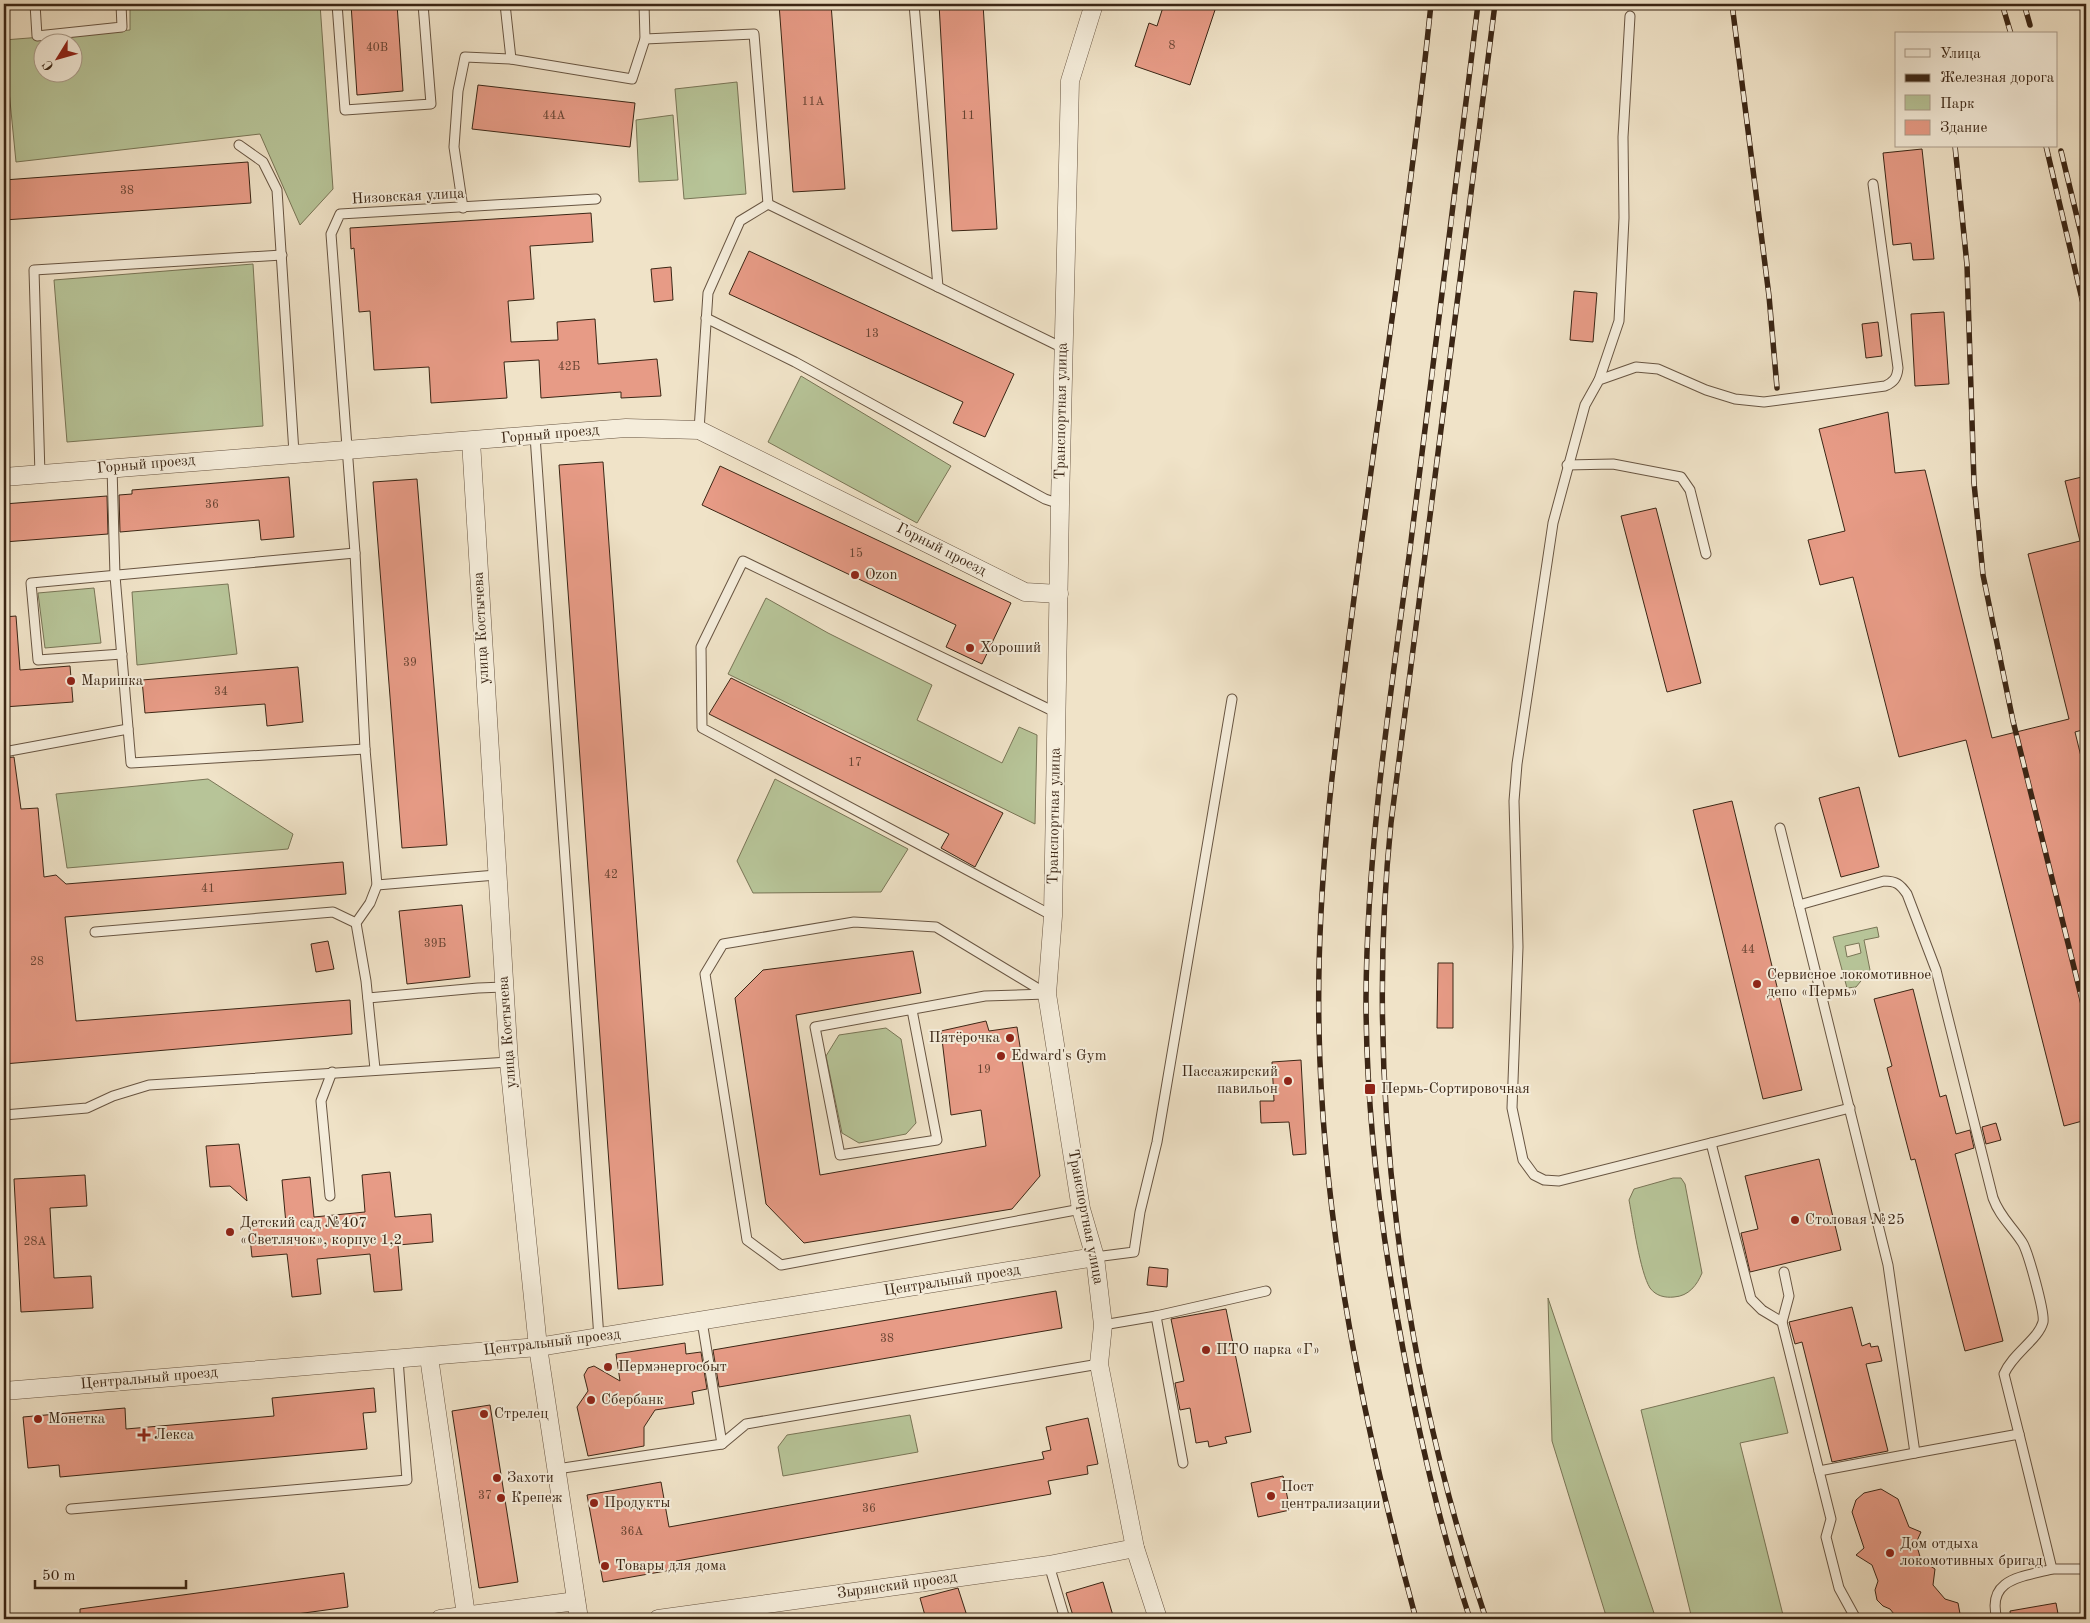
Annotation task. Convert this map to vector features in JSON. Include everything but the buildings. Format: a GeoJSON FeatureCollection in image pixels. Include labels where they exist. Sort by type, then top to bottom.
{"type":"FeatureCollection","features":[{"type":"Feature","properties":{"kind":"street","name":"Транспортная улица"},"geometry":{"type":"LineString","coordinates":[[1094,4],[1070,81],[1063,348],[1053,916],[1047,994],[1081,1209],[1096,1258],[1103,1325],[1099,1364],[1135,1548],[1158,1619]]}},
{"type":"Feature","properties":{"kind":"street","name":"Горный проезд"},"geometry":{"type":"LineString","coordinates":[[4,477],[626,428],[699,430],[1025,592],[1059,594]]}},
{"type":"Feature","properties":{"kind":"street","name":"улица Костычева"},"geometry":{"type":"LineString","coordinates":[[471,441],[496,875],[509,1062],[538,1348],[579,1619]]}},
{"type":"Feature","properties":{"kind":"street","name":"Центральный проезд"},"geometry":{"type":"LineString","coordinates":[[4,1391],[538,1348],[1096,1258]]}},
{"type":"Feature","properties":{"kind":"street"},"geometry":{"type":"LineString","coordinates":[[429,1357],[466,1615]]}},
{"type":"Feature","properties":{"kind":"street","name":"Зырянский проезд"},"geometry":{"type":"LineString","coordinates":[[658,1619],[1049,1565],[1135,1548]]}},
{"type":"Feature","properties":{"kind":"street"},"geometry":{"type":"LineString","coordinates":[[440,1619],[576,1602]]}},
{"type":"Feature","properties":{"kind":"lane"},"geometry":{"type":"LineString","coordinates":[[35,4],[37,36],[122,27],[121,4]]}},
{"type":"Feature","properties":{"kind":"lane"},"geometry":{"type":"LineString","coordinates":[[336,4],[345,110],[431,104],[423,4]]}},
{"type":"Feature","properties":{"kind":"lane"},"geometry":{"type":"LineString","coordinates":[[505,4],[511,59]]}},
{"type":"Feature","properties":{"kind":"lane"},"geometry":{"type":"LineString","coordinates":[[463,208],[454,147],[458,91],[465,57],[511,59],[632,79],[645,40],[644,4]]}},
{"type":"Feature","properties":{"kind":"lane"},"geometry":{"type":"LineString","coordinates":[[914,4],[938,287]]}},
{"type":"Feature","properties":{"kind":"lane"},"geometry":{"type":"LineString","coordinates":[[1630,16],[1623,137],[1624,218],[1619,321],[1600,380],[1585,405],[1567,465],[1553,523],[1517,764],[1514,819],[1518,947],[1512,1108],[1518,1143],[1523,1160],[1534,1175],[1544,1180],[1559,1181],[1850,1108]]}},
{"type":"Feature","properties":{"kind":"lane"},"geometry":{"type":"LineString","coordinates":[[645,40],[754,34],[768,204]]}},
{"type":"Feature","properties":{"kind":"lane"},"geometry":{"type":"LineString","coordinates":[[239,145],[263,162],[277,190],[294,453]]}},
{"type":"Feature","properties":{"kind":"lane"},"geometry":{"type":"LineString","coordinates":[[1600,380],[1636,367],[1658,369],[1706,390],[1735,399],[1764,402],[1885,386],[1892,382],[1897,376],[1898,368],[1873,184]]}},
{"type":"Feature","properties":{"kind":"lane","name":"Низовская улица"},"geometry":{"type":"LineString","coordinates":[[348,449],[331,234],[340,214],[596,199]]}},
{"type":"Feature","properties":{"kind":"lane"},"geometry":{"type":"LineString","coordinates":[[768,204],[1063,348]]}},
{"type":"Feature","properties":{"kind":"lane"},"geometry":{"type":"LineString","coordinates":[[699,430],[708,293],[740,221],[768,204]]}},
{"type":"Feature","properties":{"kind":"lane"},"geometry":{"type":"LineString","coordinates":[[40,475],[34,270],[282,255]]}},
{"type":"Feature","properties":{"kind":"lane"},"geometry":{"type":"LineString","coordinates":[[706,318],[794,362],[1045,499],[1060,504]]}},
{"type":"Feature","properties":{"kind":"lane"},"geometry":{"type":"LineString","coordinates":[[535,436],[599,1339]]}},
{"type":"Feature","properties":{"kind":"lane"},"geometry":{"type":"LineString","coordinates":[[348,449],[365,749],[377,885],[370,903],[356,923],[368,998],[376,1069]]}},
{"type":"Feature","properties":{"kind":"lane"},"geometry":{"type":"LineString","coordinates":[[1567,465],[1613,464],[1680,477],[1690,490],[1706,554]]}},
{"type":"Feature","properties":{"kind":"lane"},"geometry":{"type":"LineString","coordinates":[[112,468],[115,576],[131,763],[365,749]]}},
{"type":"Feature","properties":{"kind":"lane"},"geometry":{"type":"LineString","coordinates":[[122,654],[38,660],[31,584],[355,553]]}},
{"type":"Feature","properties":{"kind":"lane"},"geometry":{"type":"LineString","coordinates":[[1053,916],[702,728],[701,647],[743,561],[1057,713]]}},
{"type":"Feature","properties":{"kind":"lane"},"geometry":{"type":"LineString","coordinates":[[1096,1258],[1134,1252],[1140,1212],[1157,1142],[1232,699]]}},
{"type":"Feature","properties":{"kind":"lane"},"geometry":{"type":"LineString","coordinates":[[4,752],[128,729]]}},
{"type":"Feature","properties":{"kind":"lane"},"geometry":{"type":"LineString","coordinates":[[1780,828],[1888,1265],[1915,1454]]}},
{"type":"Feature","properties":{"kind":"lane"},"geometry":{"type":"LineString","coordinates":[[377,885],[496,875]]}},
{"type":"Feature","properties":{"kind":"lane"},"geometry":{"type":"LineString","coordinates":[[1799,905],[1894,881],[1907,894],[1936,970],[1993,1198],[1998,1212],[2023,1244],[2044,1321],[2039,1330],[2016,1354],[2004,1374],[2052,1570]]}},
{"type":"Feature","properties":{"kind":"lane"},"geometry":{"type":"LineString","coordinates":[[95,932],[333,912],[356,923]]}},
{"type":"Feature","properties":{"kind":"lane"},"geometry":{"type":"LineString","coordinates":[[1047,994],[936,927],[924,926],[854,922],[723,944],[705,974],[747,1240],[782,1265],[1081,1209]]}},
{"type":"Feature","properties":{"kind":"lane"},"geometry":{"type":"LineString","coordinates":[[368,998],[504,987]]}},
{"type":"Feature","properties":{"kind":"lane"},"geometry":{"type":"LineString","coordinates":[[912,1010],[937,1140],[840,1155],[815,1027],[985,996],[1047,994]]}},
{"type":"Feature","properties":{"kind":"lane"},"geometry":{"type":"LineString","coordinates":[[4,1115],[87,1108],[113,1096],[149,1085],[509,1062]]}},
{"type":"Feature","properties":{"kind":"lane"},"geometry":{"type":"LineString","coordinates":[[330,1196],[321,1102],[332,1072]]}},
{"type":"Feature","properties":{"kind":"lane"},"geometry":{"type":"LineString","coordinates":[[1711,1143],[1751,1299],[1762,1310],[1782,1322]]}},
{"type":"Feature","properties":{"kind":"lane"},"geometry":{"type":"LineString","coordinates":[[1784,1272],[1789,1296],[1782,1322],[1831,1520],[1826,1537],[1839,1588],[1856,1619]]}},
{"type":"Feature","properties":{"kind":"lane"},"geometry":{"type":"LineString","coordinates":[[1103,1325],[1156,1316],[1266,1291]]}},
{"type":"Feature","properties":{"kind":"lane"},"geometry":{"type":"LineString","coordinates":[[1156,1316],[1183,1463]]}},
{"type":"Feature","properties":{"kind":"lane"},"geometry":{"type":"LineString","coordinates":[[702,1322],[722,1444]]}},
{"type":"Feature","properties":{"kind":"lane"},"geometry":{"type":"LineString","coordinates":[[71,1509],[407,1480],[398,1359]]}},
{"type":"Feature","properties":{"kind":"lane"},"geometry":{"type":"LineString","coordinates":[[557,1469],[722,1444],[746,1424],[1099,1364]]}},
{"type":"Feature","properties":{"kind":"lane"},"geometry":{"type":"LineString","coordinates":[[1819,1471],[2019,1434]]}},
{"type":"Feature","properties":{"kind":"lane"},"geometry":{"type":"LineString","coordinates":[[1049,1565],[1065,1619]]}},
{"type":"Feature","properties":{"kind":"lane"},"geometry":{"type":"LineString","coordinates":[[1997,1619],[1993,1606],[1999,1592],[2007,1582],[2052,1570],[2086,1570]]}},
{"type":"Feature","properties":{"kind":"green space"},"geometry":{"type":"Polygon","coordinates":[[[130,4],[320,4],[333,189],[300,225],[260,134],[16,162],[4,40],[32,38],[32,82],[82,82],[82,34],[130,30],[130,4]]]}},
{"type":"Feature","properties":{"kind":"green space"},"geometry":{"type":"Polygon","coordinates":[[[737,82],[746,194],[684,199],[675,89],[737,82]]]}},
{"type":"Feature","properties":{"kind":"green space"},"geometry":{"type":"Polygon","coordinates":[[[673,115],[678,180],[639,182],[636,120],[673,115]]]}},
{"type":"Feature","properties":{"kind":"green space"},"geometry":{"type":"Polygon","coordinates":[[[253,264],[263,426],[67,442],[54,280],[253,264]]]}},
{"type":"Feature","properties":{"kind":"green space"},"geometry":{"type":"Polygon","coordinates":[[[801,376],[951,466],[917,523],[768,442],[801,376]]]}},
{"type":"Feature","properties":{"kind":"green space"},"geometry":{"type":"Polygon","coordinates":[[[228,584],[237,654],[137,665],[132,592],[228,584]]]}},
{"type":"Feature","properties":{"kind":"green space"},"geometry":{"type":"Polygon","coordinates":[[[94,588],[101,643],[45,648],[38,593],[94,588]]]}},
{"type":"Feature","properties":{"kind":"green space"},"geometry":{"type":"Polygon","coordinates":[[[766,598],[828,633],[932,685],[917,720],[1002,763],[1019,727],[1037,735],[1035,824],[728,674],[766,598]]]}},
{"type":"Feature","properties":{"kind":"green space"},"geometry":{"type":"Polygon","coordinates":[[[208,779],[293,834],[288,849],[67,868],[56,794],[208,779]]]}},
{"type":"Feature","properties":{"kind":"green space"},"geometry":{"type":"Polygon","coordinates":[[[775,779],[908,849],[881,892],[753,893],[737,861],[775,779]]]}},
{"type":"Feature","properties":{"kind":"green space"},"geometry":{"type":"Polygon","coordinates":[[[1877,927],[1879,937],[1864,940],[1870,970],[1856,987],[1847,988],[1833,937],[1877,927]],[[1859,943],[1845,946],[1847,957],[1861,953],[1859,943]]]}},
{"type":"Feature","properties":{"kind":"green space"},"geometry":{"type":"Polygon","coordinates":[[[886,1028],[901,1039],[916,1123],[906,1134],[859,1143],[842,1133],[826,1056],[839,1035],[886,1028]]]}},
{"type":"Feature","properties":{"kind":"green space"},"geometry":{"type":"Polygon","coordinates":[[[1673,1178],[1681,1178],[1685,1184],[1702,1273],[1695,1286],[1684,1295],[1667,1297],[1655,1293],[1646,1280],[1637,1246],[1629,1200],[1634,1189],[1673,1178]]]}},
{"type":"Feature","properties":{"kind":"green space"},"geometry":{"type":"Polygon","coordinates":[[[1548,1298],[1656,1619],[1607,1619],[1552,1441],[1548,1298]]]}},
{"type":"Feature","properties":{"kind":"green space"},"geometry":{"type":"Polygon","coordinates":[[[1774,1377],[1788,1433],[1740,1443],[1784,1619],[1692,1619],[1641,1410],[1774,1377]]]}},
{"type":"Feature","properties":{"kind":"green space"},"geometry":{"type":"Polygon","coordinates":[[[910,1415],[918,1452],[783,1476],[778,1447],[787,1435],[910,1415]]]}},
{"type":"Feature","properties":{"kind":"railway"},"geometry":{"type":"LineString","coordinates":[[1416,1619],[1379,1474],[1350,1328],[1338,1253],[1322,1105],[1319,978],[1323,873],[1339,718],[1404,233],[1431,4]]}},
{"type":"Feature","properties":{"kind":"railway"},"geometry":{"type":"LineString","coordinates":[[1470,1619],[1432,1485],[1395,1305],[1376,1174],[1369,1086],[1366,998],[1370,886],[1381,773],[1478,4]]}},
{"type":"Feature","properties":{"kind":"railway"},"geometry":{"type":"LineString","coordinates":[[1486,1619],[1457,1524],[1432,1427],[1412,1327],[1397,1226],[1387,1124],[1383,1023],[1384,922],[1391,823],[1495,4]]}},
{"type":"Feature","properties":{"kind":"railway"},"geometry":{"type":"LineString","coordinates":[[1732,4],[1769,296],[1777,388]]}},
{"type":"Feature","properties":{"kind":"railway"},"geometry":{"type":"LineString","coordinates":[[2002,4],[2010,32]]}},
{"type":"Feature","properties":{"kind":"railway"},"geometry":{"type":"LineString","coordinates":[[2024,4],[2030,25]]}},
{"type":"Feature","properties":{"kind":"railway"},"geometry":{"type":"LineString","coordinates":[[1955,148],[1967,265],[1974,483],[1983,575],[2013,721],[2086,1016]]}},
{"type":"Feature","properties":{"kind":"railway"},"geometry":{"type":"LineString","coordinates":[[2046,148],[2086,316]]}},
{"type":"Feature","properties":{"kind":"railway"},"geometry":{"type":"LineString","coordinates":[[2061,151],[2086,254]]}},
{"type":"Feature","properties":{"kind":"place","name":"Ozon"},"geometry":{"type":"Point","coordinates":[855,575]}},
{"type":"Feature","properties":{"kind":"place","name":"Хороший"},"geometry":{"type":"Point","coordinates":[970,648]}},
{"type":"Feature","properties":{"kind":"place","name":"Маришка"},"geometry":{"type":"Point","coordinates":[71,681]}},
{"type":"Feature","properties":{"kind":"place","name":"Сервисное локомотивное депо «Пермь»"},"geometry":{"type":"Point","coordinates":[1757,984]}},
{"type":"Feature","properties":{"kind":"place","name":"Пятёрочка"},"geometry":{"type":"Point","coordinates":[1010,1038]}},
{"type":"Feature","properties":{"kind":"place","name":"Edward's Gym"},"geometry":{"type":"Point","coordinates":[1001,1056]}},
{"type":"Feature","properties":{"kind":"place","name":"Пассажирский павильон"},"geometry":{"type":"Point","coordinates":[1288,1081]}},
{"type":"Feature","properties":{"kind":"place","name":"Пермь-Сортировочная"},"geometry":{"type":"Point","coordinates":[1370,1089]}},
{"type":"Feature","properties":{"kind":"place","name":"Столовая №25"},"geometry":{"type":"Point","coordinates":[1795,1220]}},
{"type":"Feature","properties":{"kind":"place","name":"Детский сад №407 «Светлячок», корпус 1,2"},"geometry":{"type":"Point","coordinates":[230,1232]}},
{"type":"Feature","properties":{"kind":"place","name":"ПТО парка «Г»"},"geometry":{"type":"Point","coordinates":[1206,1350]}},
{"type":"Feature","properties":{"kind":"place","name":"Пермэнергосбыт"},"geometry":{"type":"Point","coordinates":[608,1367]}},
{"type":"Feature","properties":{"kind":"place","name":"Сбербанк"},"geometry":{"type":"Point","coordinates":[591,1400]}},
{"type":"Feature","properties":{"kind":"place","name":"Стрелец"},"geometry":{"type":"Point","coordinates":[484,1414]}},
{"type":"Feature","properties":{"kind":"place","name":"Монетка"},"geometry":{"type":"Point","coordinates":[38,1419]}},
{"type":"Feature","properties":{"kind":"place","name":"Лекса"},"geometry":{"type":"Point","coordinates":[144,1435]}},
{"type":"Feature","properties":{"kind":"place","name":"Захоти"},"geometry":{"type":"Point","coordinates":[497,1478]}},
{"type":"Feature","properties":{"kind":"place","name":"Пост централизации"},"geometry":{"type":"Point","coordinates":[1271,1496]}},
{"type":"Feature","properties":{"kind":"place","name":"Крепеж"},"geometry":{"type":"Point","coordinates":[501,1498]}},
{"type":"Feature","properties":{"kind":"place","name":"Продукты"},"geometry":{"type":"Point","coordinates":[594,1503]}},
{"type":"Feature","properties":{"kind":"place","name":"Дом отдыха локомотивных бригад"},"geometry":{"type":"Point","coordinates":[1890,1553]}},
{"type":"Feature","properties":{"kind":"place","name":"Товары для дома"},"geometry":{"type":"Point","coordinates":[605,1566]}}]}
